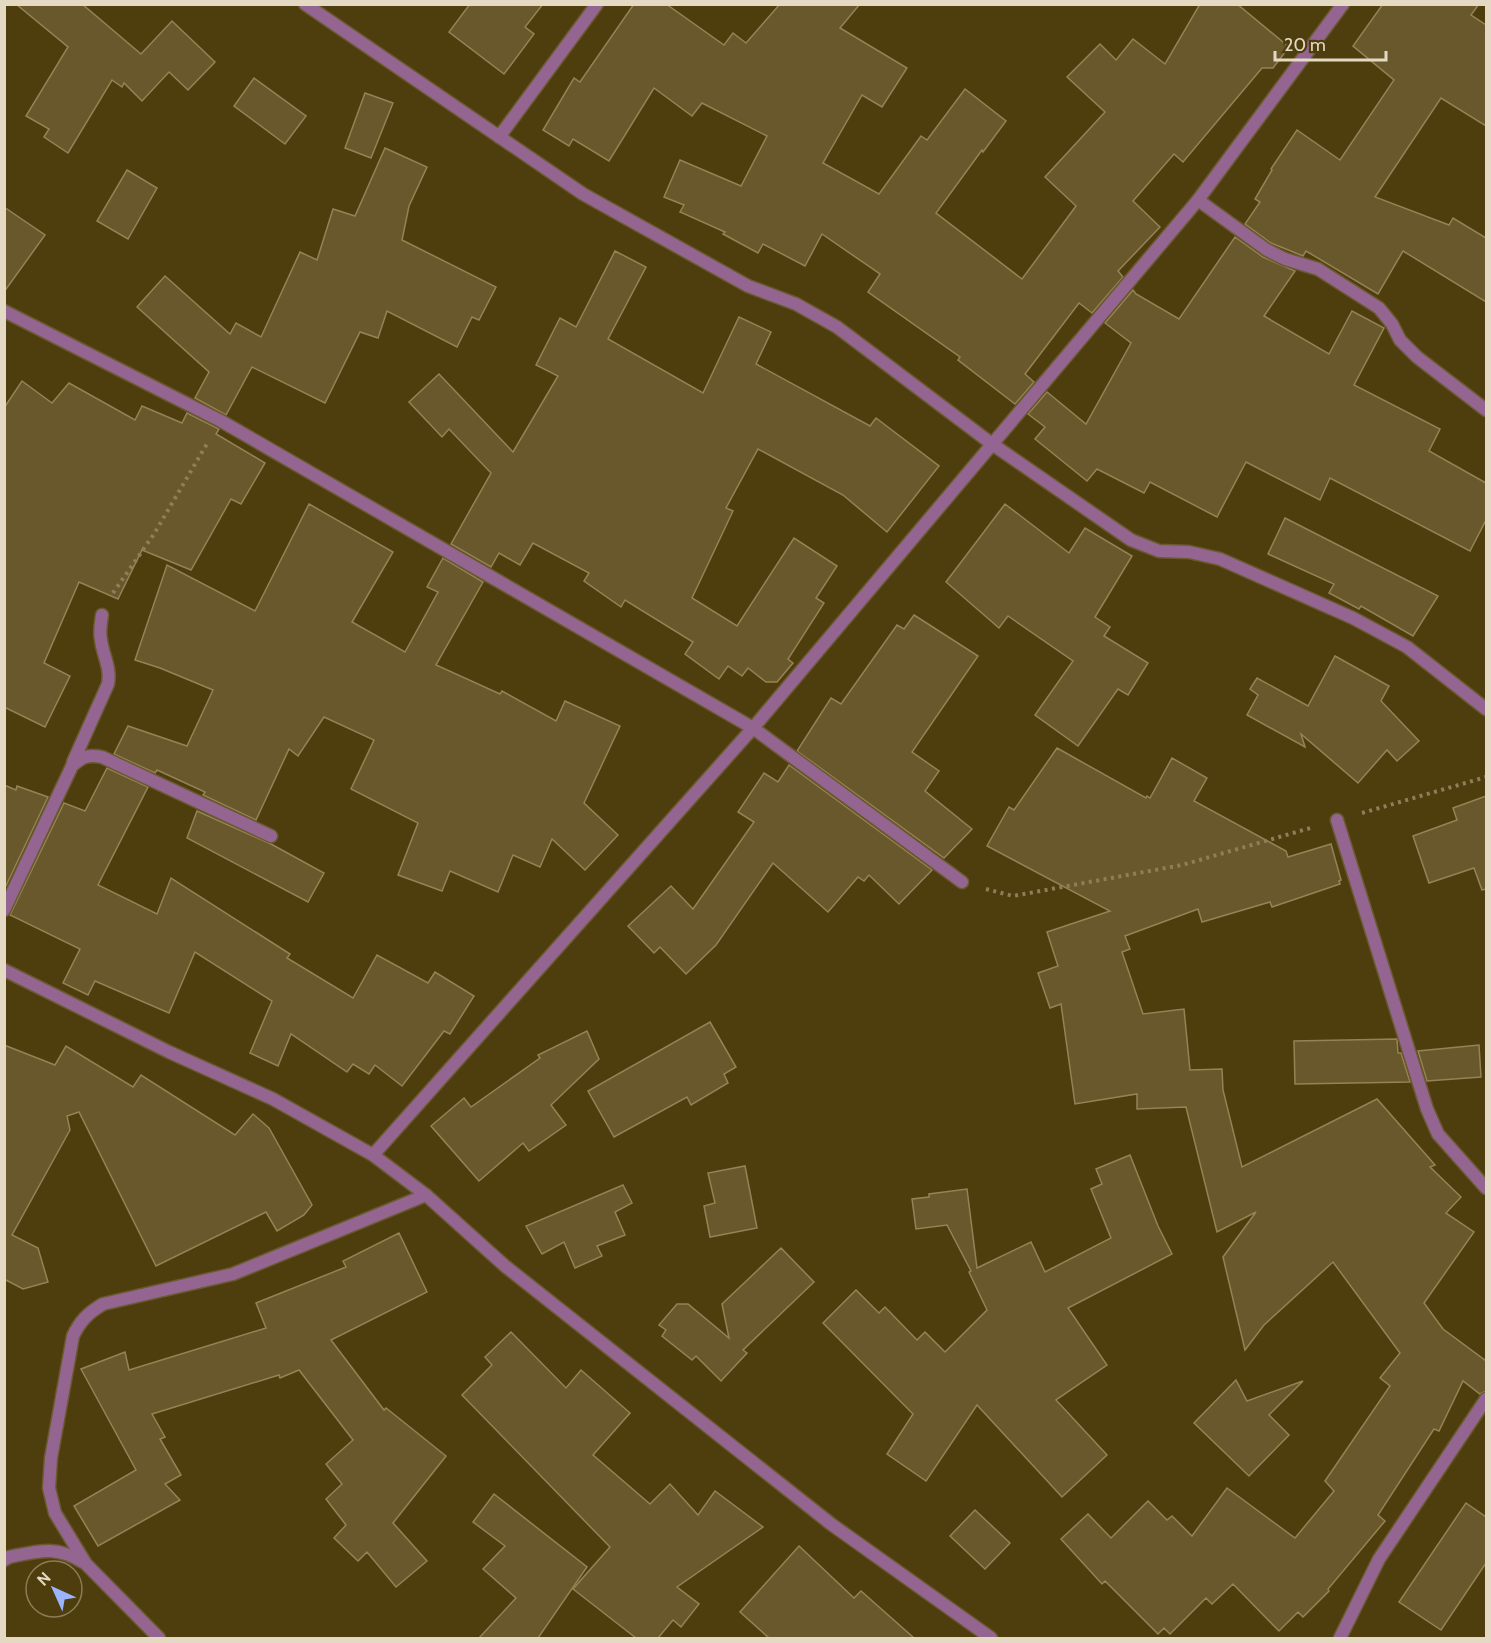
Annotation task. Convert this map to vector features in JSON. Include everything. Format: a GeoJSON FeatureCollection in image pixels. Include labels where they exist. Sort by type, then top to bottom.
{"type":"FeatureCollection","features":[{"type":"Feature","properties":{"kind":"street"},"geometry":{"type":"LineString","coordinates":[[305,4],[583,194],[748,286],[796,304],[837,327],[992,444],[1131,540],[1159,551],[1189,552],[1220,559],[1353,618],[1407,647],[1486,709]]}},
{"type":"Feature","properties":{"kind":"street"},"geometry":{"type":"LineString","coordinates":[[499,137],[597,4]]}},
{"type":"Feature","properties":{"kind":"street"},"geometry":{"type":"LineString","coordinates":[[373,1155],[753,728],[1198,200],[1343,4]]}},
{"type":"Feature","properties":{"kind":"street"},"geometry":{"type":"LineString","coordinates":[[1198,200],[1267,250],[1285,259],[1318,269],[1379,308],[1392,324],[1400,340],[1417,357],[1486,410]]}},
{"type":"Feature","properties":{"kind":"street"},"geometry":{"type":"LineString","coordinates":[[4,311],[221,421],[753,728],[962,882]]}},
{"type":"Feature","properties":{"kind":"street"},"geometry":{"type":"LineString","coordinates":[[4,910],[108,684],[110,672],[101,641],[102,615]]}},
{"type":"Feature","properties":{"kind":"street"},"geometry":{"type":"LineString","coordinates":[[72,766],[81,757],[92,755],[102,757],[271,836]]}},
{"type":"Feature","properties":{"kind":"street"},"geometry":{"type":"LineString","coordinates":[[1337,820],[1427,1108],[1438,1134],[1486,1188]]}},
{"type":"Feature","properties":{"kind":"street"},"geometry":{"type":"LineString","coordinates":[[4,970],[169,1052],[273,1099],[373,1155],[426,1195],[505,1266],[831,1524],[991,1638]]}},
{"type":"Feature","properties":{"kind":"street"},"geometry":{"type":"LineString","coordinates":[[86,1564],[55,1513],[49,1488],[51,1458],[73,1336],[84,1317],[103,1304],[254,1267],[426,1195]]}},
{"type":"Feature","properties":{"kind":"street"},"geometry":{"type":"LineString","coordinates":[[1340,1638],[1379,1558],[1486,1399]]}},
{"type":"Feature","properties":{"kind":"street"},"geometry":{"type":"LineString","coordinates":[[6,1558],[46,1550],[67,1552],[86,1564],[159,1638]]}},
{"type":"Feature","properties":{"kind":"path"},"geometry":{"type":"LineString","coordinates":[[102,615],[112,594],[154,534],[221,421]]}},
{"type":"Feature","properties":{"kind":"path"},"geometry":{"type":"LineString","coordinates":[[962,882],[1012,896],[1182,865],[1486,777]]}},
{"type":"Feature","properties":{"kind":"building"},"geometry":{"type":"Polygon","coordinates":[[[16,4],[82,4],[141,54],[172,21],[215,62],[188,90],[169,72],[142,101],[124,83],[122,87],[112,80],[68,153],[44,137],[49,129],[26,116],[68,47],[16,4]]]}},
{"type":"Feature","properties":{"kind":"building"},"geometry":{"type":"Polygon","coordinates":[[[470,4],[543,4],[525,27],[534,34],[504,74],[449,32],[470,4]]]}},
{"type":"Feature","properties":{"kind":"building"},"geometry":{"type":"Polygon","coordinates":[[[634,4],[666,4],[724,45],[733,33],[746,43],[780,4],[860,4],[840,28],[907,68],[882,107],[862,95],[823,163],[879,194],[921,136],[927,140],[965,89],[1006,121],[936,213],[1022,279],[1076,206],[1045,177],[1105,112],[1067,77],[1100,44],[1116,60],[1133,39],[1165,64],[1200,4],[1237,4],[1289,47],[1273,68],[1262,68],[1183,162],[1174,154],[1133,201],[1160,227],[1118,271],[1123,277],[1092,313],[1079,303],[1025,374],[1034,382],[1015,404],[958,360],[960,357],[868,292],[880,274],[822,234],[805,266],[763,244],[758,253],[723,234],[725,232],[680,212],[684,205],[664,197],[680,160],[741,186],[767,136],[702,103],[692,116],[654,88],[609,161],[573,139],[569,146],[543,130],[574,78],[580,82],[634,4]]]}},
{"type":"Feature","properties":{"kind":"building"},"geometry":{"type":"Polygon","coordinates":[[[1383,4],[1479,4],[1471,15],[1486,25],[1486,126],[1441,98],[1375,197],[1449,225],[1453,218],[1486,238],[1486,302],[1403,251],[1378,294],[1306,251],[1303,256],[1271,243],[1245,224],[1260,202],[1255,199],[1271,169],[1297,130],[1340,160],[1394,80],[1353,46],[1383,4]]]}},
{"type":"Feature","properties":{"kind":"building"},"geometry":{"type":"Polygon","coordinates":[[[254,78],[306,116],[285,144],[234,106],[254,78]]]}},
{"type":"Feature","properties":{"kind":"building"},"geometry":{"type":"Polygon","coordinates":[[[365,93],[393,103],[371,158],[345,148],[365,93]]]}},
{"type":"Feature","properties":{"kind":"building"},"geometry":{"type":"Polygon","coordinates":[[[385,148],[427,167],[409,206],[402,240],[496,287],[479,320],[472,317],[457,347],[387,311],[378,338],[360,332],[325,403],[252,367],[226,415],[195,398],[209,372],[137,307],[165,276],[230,334],[236,323],[261,337],[300,252],[317,260],[333,209],[355,216],[385,148]]]}},
{"type":"Feature","properties":{"kind":"building"},"geometry":{"type":"Polygon","coordinates":[[[127,170],[157,188],[128,239],[97,221],[127,170]]]}},
{"type":"Feature","properties":{"kind":"building"},"geometry":{"type":"Polygon","coordinates":[[[4,207],[45,235],[4,292],[4,207]]]}},
{"type":"Feature","properties":{"kind":"building"},"geometry":{"type":"Polygon","coordinates":[[[1235,237],[1263,257],[1295,271],[1264,316],[1329,354],[1352,311],[1384,328],[1354,385],[1440,429],[1429,451],[1486,483],[1486,520],[1470,551],[1330,478],[1320,500],[1246,462],[1217,517],[1150,482],[1144,493],[1097,469],[1087,481],[1035,439],[1045,427],[1028,414],[1047,392],[1086,424],[1131,343],[1105,323],[1133,290],[1179,319],[1235,237]]]}},
{"type":"Feature","properties":{"kind":"building"},"geometry":{"type":"Polygon","coordinates":[[[615,251],[646,267],[608,339],[703,393],[739,317],[771,332],[756,364],[870,426],[876,418],[939,466],[887,532],[843,495],[758,449],[726,508],[733,511],[692,598],[737,626],[794,538],[837,566],[816,598],[824,603],[788,659],[793,663],[777,682],[766,682],[748,668],[742,676],[728,666],[719,679],[685,654],[693,642],[625,600],[621,607],[584,581],[589,573],[533,543],[520,565],[499,553],[491,567],[451,544],[491,473],[449,429],[442,437],[409,402],[439,374],[513,452],[558,376],[536,365],[560,318],[576,327],[615,251]]]}},
{"type":"Feature","properties":{"kind":"building"},"geometry":{"type":"Polygon","coordinates":[[[22,381],[52,403],[69,383],[135,420],[142,406],[182,423],[187,413],[219,429],[216,434],[265,463],[241,504],[231,499],[191,570],[142,550],[118,599],[79,582],[44,663],[70,676],[45,727],[4,707],[4,408],[22,381]]]}},
{"type":"Feature","properties":{"kind":"building"},"geometry":{"type":"Polygon","coordinates":[[[309,504],[393,552],[352,622],[405,652],[438,592],[427,587],[443,558],[483,582],[436,665],[500,694],[502,691],[556,721],[565,701],[620,726],[584,803],[618,835],[585,870],[552,839],[540,867],[513,855],[498,892],[450,871],[442,891],[398,875],[418,823],[351,789],[374,740],[324,717],[298,756],[289,749],[256,820],[203,795],[205,792],[157,770],[155,773],[114,754],[128,726],[187,746],[213,690],[135,660],[167,565],[255,611],[309,504]]]}},
{"type":"Feature","properties":{"kind":"building"},"geometry":{"type":"Polygon","coordinates":[[[1005,504],[1069,553],[1085,528],[1132,556],[1095,617],[1110,627],[1104,636],[1148,663],[1128,695],[1118,689],[1078,746],[1035,715],[1073,661],[1008,616],[999,628],[946,582],[1005,504]]]}},
{"type":"Feature","properties":{"kind":"building"},"geometry":{"type":"Polygon","coordinates":[[[1285,518],[1438,596],[1413,636],[1361,606],[1359,609],[1329,593],[1334,584],[1268,554],[1285,518]]]}},
{"type":"Feature","properties":{"kind":"building"},"geometry":{"type":"Polygon","coordinates":[[[914,615],[978,656],[912,752],[939,771],[925,791],[972,829],[944,858],[797,751],[831,698],[841,704],[897,625],[904,629],[914,615]]]}},
{"type":"Feature","properties":{"kind":"building"},"geometry":{"type":"Polygon","coordinates":[[[1335,656],[1389,686],[1381,701],[1419,741],[1397,761],[1387,750],[1358,783],[1301,734],[1305,747],[1247,715],[1258,695],[1250,689],[1257,678],[1308,706],[1335,656]]]}},
{"type":"Feature","properties":{"kind":"building"},"geometry":{"type":"Polygon","coordinates":[[[1057,748],[1146,798],[1147,796],[1150,798],[1172,758],[1207,778],[1194,801],[1286,851],[1288,857],[1331,844],[1341,880],[1340,884],[1272,907],[1270,902],[1202,922],[1198,909],[1125,936],[1130,949],[1122,952],[1143,1014],[1184,1009],[1190,1070],[1222,1069],[1223,1090],[1242,1167],[1377,1099],[1435,1165],[1430,1167],[1461,1197],[1446,1213],[1474,1232],[1424,1303],[1443,1329],[1486,1361],[1486,1391],[1480,1394],[1463,1381],[1439,1431],[1434,1429],[1378,1515],[1385,1521],[1328,1589],[1329,1591],[1303,1617],[1298,1612],[1279,1631],[1233,1584],[1212,1604],[1206,1598],[1170,1634],[1164,1628],[1158,1634],[1105,1581],[1102,1584],[1061,1539],[1088,1514],[1111,1538],[1148,1501],[1167,1520],[1172,1516],[1192,1536],[1227,1488],[1295,1538],[1334,1491],[1325,1481],[1390,1386],[1380,1378],[1400,1353],[1333,1262],[1264,1325],[1245,1350],[1223,1257],[1256,1212],[1217,1232],[1186,1107],[1137,1109],[1137,1094],[1075,1104],[1061,1004],[1050,1008],[1038,973],[1058,966],[1047,932],[1110,911],[987,846],[1009,807],[1014,810],[1057,748]]]}},
{"type":"Feature","properties":{"kind":"building"},"geometry":{"type":"Polygon","coordinates":[[[789,765],[932,870],[899,904],[869,875],[864,881],[858,877],[828,912],[773,863],[716,945],[686,974],[660,947],[654,953],[628,926],[671,886],[693,909],[754,822],[738,812],[764,773],[778,782],[789,765]]]}},
{"type":"Feature","properties":{"kind":"building"},"geometry":{"type":"Polygon","coordinates":[[[107,768],[148,787],[98,885],[157,914],[171,878],[290,954],[287,958],[353,998],[377,955],[428,983],[435,972],[474,996],[450,1034],[444,1031],[402,1086],[375,1065],[369,1074],[353,1064],[347,1072],[291,1034],[278,1066],[250,1053],[272,1001],[195,952],[169,1013],[95,981],[88,995],[63,983],[80,949],[10,915],[64,803],[85,811],[107,768]]]}},
{"type":"Feature","properties":{"kind":"building"},"geometry":{"type":"Polygon","coordinates":[[[4,785],[16,790],[17,786],[48,797],[4,890],[4,785]]]}},
{"type":"Feature","properties":{"kind":"building"},"geometry":{"type":"Polygon","coordinates":[[[1486,796],[1486,889],[1482,890],[1474,868],[1429,883],[1413,836],[1457,820],[1453,808],[1486,796]]]}},
{"type":"Feature","properties":{"kind":"building"},"geometry":{"type":"Polygon","coordinates":[[[197,811],[271,844],[324,873],[308,902],[187,838],[197,811]]]}},
{"type":"Feature","properties":{"kind":"building"},"geometry":{"type":"Polygon","coordinates":[[[710,1022],[736,1067],[724,1074],[728,1083],[691,1105],[687,1097],[614,1137],[588,1091],[710,1022]]]}},
{"type":"Feature","properties":{"kind":"building"},"geometry":{"type":"Polygon","coordinates":[[[587,1031],[599,1059],[551,1105],[566,1125],[529,1151],[523,1143],[479,1181],[431,1126],[464,1098],[471,1107],[540,1058],[538,1055],[587,1031]]]}},
{"type":"Feature","properties":{"kind":"building"},"geometry":{"type":"Polygon","coordinates":[[[1397,1039],[1398,1053],[1401,1053],[1410,1082],[1295,1084],[1294,1041],[1397,1039]]]}},
{"type":"Feature","properties":{"kind":"building"},"geometry":{"type":"Polygon","coordinates":[[[4,1045],[55,1065],[66,1046],[133,1087],[141,1075],[235,1135],[253,1114],[269,1128],[312,1205],[304,1215],[277,1231],[266,1212],[156,1266],[79,1112],[67,1116],[70,1130],[12,1235],[38,1248],[48,1282],[23,1289],[4,1279],[4,1045]]]}},
{"type":"Feature","properties":{"kind":"building"},"geometry":{"type":"Polygon","coordinates":[[[1479,1045],[1481,1077],[1427,1081],[1418,1051],[1479,1045]]]}},
{"type":"Feature","properties":{"kind":"building"},"geometry":{"type":"Polygon","coordinates":[[[1130,1155],[1158,1226],[1172,1254],[1068,1308],[1107,1365],[1056,1400],[1107,1455],[1062,1497],[977,1405],[926,1481],[887,1454],[913,1414],[823,1323],[856,1290],[879,1313],[885,1307],[917,1340],[925,1332],[945,1352],[987,1310],[969,1272],[971,1271],[947,1225],[916,1229],[912,1199],[929,1197],[929,1194],[967,1189],[977,1268],[1031,1242],[1045,1272],[1111,1238],[1091,1189],[1102,1184],[1096,1169],[1130,1155]]]}},
{"type":"Feature","properties":{"kind":"building"},"geometry":{"type":"Polygon","coordinates":[[[745,1166],[757,1228],[710,1237],[704,1206],[715,1203],[708,1173],[745,1166]]]}},
{"type":"Feature","properties":{"kind":"building"},"geometry":{"type":"Polygon","coordinates":[[[623,1185],[632,1203],[615,1212],[625,1235],[597,1246],[602,1256],[575,1268],[564,1242],[542,1254],[526,1226],[623,1185]]]}},
{"type":"Feature","properties":{"kind":"building"},"geometry":{"type":"Polygon","coordinates":[[[399,1233],[427,1292],[331,1340],[384,1410],[386,1408],[446,1456],[393,1523],[427,1561],[396,1587],[367,1552],[358,1561],[334,1538],[346,1525],[326,1499],[342,1484],[326,1464],[353,1440],[299,1370],[280,1378],[279,1375],[152,1414],[165,1437],[160,1439],[181,1475],[165,1484],[180,1500],[98,1546],[74,1506],[136,1470],[81,1369],[125,1352],[129,1370],[266,1328],[256,1303],[346,1267],[343,1261],[399,1233]]]}},
{"type":"Feature","properties":{"kind":"building"},"geometry":{"type":"Polygon","coordinates":[[[781,1248],[814,1282],[743,1350],[747,1353],[721,1381],[696,1356],[692,1360],[662,1336],[666,1330],[659,1325],[677,1304],[688,1304],[729,1338],[722,1304],[781,1248]]]}},
{"type":"Feature","properties":{"kind":"building"},"geometry":{"type":"Polygon","coordinates":[[[511,1332],[566,1388],[581,1370],[630,1413],[593,1455],[650,1504],[670,1484],[698,1515],[715,1491],[763,1527],[677,1587],[699,1604],[681,1627],[673,1620],[658,1638],[636,1638],[573,1589],[610,1547],[462,1395],[492,1365],[485,1357],[511,1332]]]}},
{"type":"Feature","properties":{"kind":"building"},"geometry":{"type":"Polygon","coordinates":[[[1236,1380],[1247,1401],[1303,1381],[1269,1415],[1289,1435],[1249,1476],[1194,1423],[1236,1380]]]}},
{"type":"Feature","properties":{"kind":"building"},"geometry":{"type":"Polygon","coordinates":[[[494,1494],[587,1567],[538,1638],[479,1638],[516,1598],[483,1569],[505,1546],[473,1522],[494,1494]]]}},
{"type":"Feature","properties":{"kind":"building"},"geometry":{"type":"Polygon","coordinates":[[[1466,1503],[1486,1517],[1486,1563],[1441,1630],[1399,1602],[1466,1503]]]}},
{"type":"Feature","properties":{"kind":"building"},"geometry":{"type":"Polygon","coordinates":[[[975,1510],[1010,1543],[985,1569],[950,1536],[975,1510]]]}},
{"type":"Feature","properties":{"kind":"building"},"geometry":{"type":"Polygon","coordinates":[[[799,1546],[854,1598],[861,1591],[914,1638],[769,1638],[740,1612],[799,1546]]]}}]}
